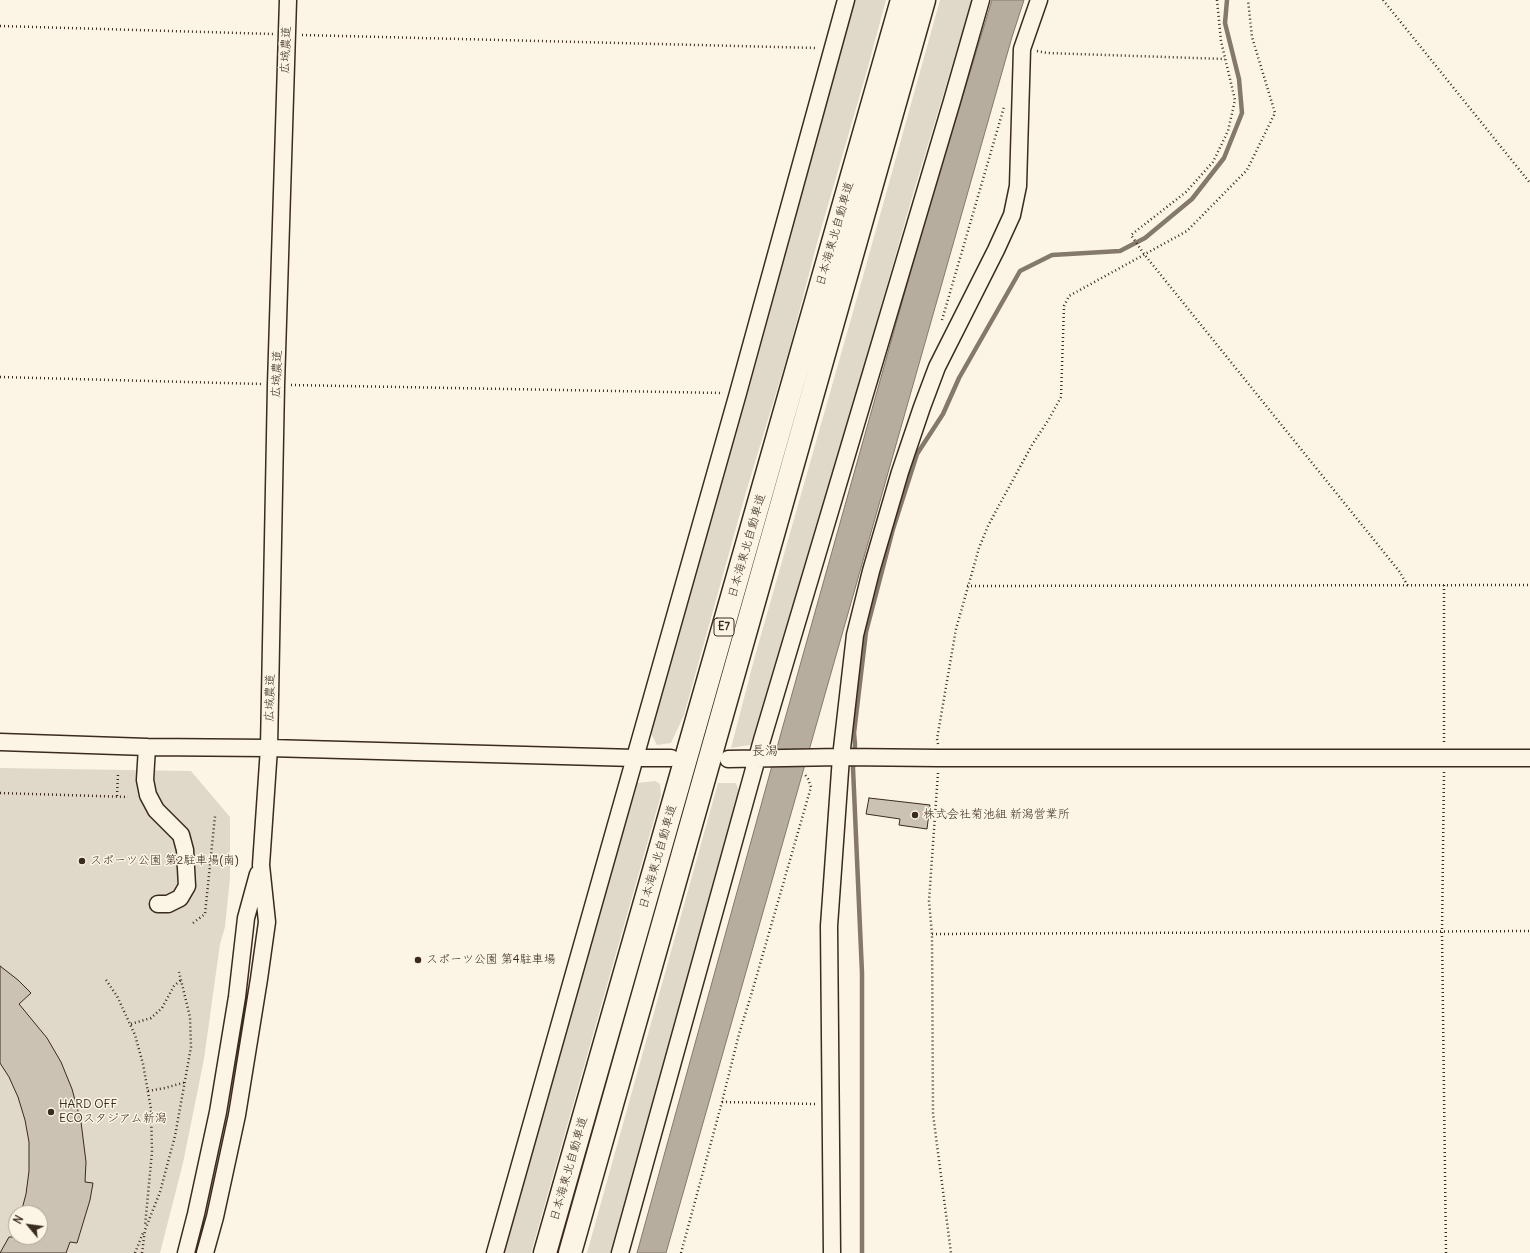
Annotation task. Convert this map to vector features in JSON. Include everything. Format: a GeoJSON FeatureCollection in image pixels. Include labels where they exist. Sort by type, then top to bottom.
{"type":"FeatureCollection","features":[{"type":"Feature","properties":{"kind":"highway","name":"日本海東北自動車道"},"geometry":{"type":"LineString","coordinates":[[545,1253],[902,0]]}},
{"type":"Feature","properties":{"kind":"highway","name":"日本海東北自動車道"},"geometry":{"type":"LineString","coordinates":[[570,1253],[924,0]]}},
{"type":"Feature","properties":{"kind":"street","name":"広域農道"},"geometry":{"type":"LineString","coordinates":[[261,865],[269,748],[276,385],[288,0]]}},
{"type":"Feature","properties":{"kind":"street"},"geometry":{"type":"LineString","coordinates":[[495,1253],[738,393],[846,0]]}},
{"type":"Feature","properties":{"kind":"street"},"geometry":{"type":"LineString","coordinates":[[620,1253],[760,757],[981,0]]}},
{"type":"Feature","properties":{"kind":"street"},"geometry":{"type":"LineString","coordinates":[[832,1253],[829,926],[855,635],[871,571],[900,472],[937,368],[1012,215],[1018,186],[1022,49],[1039,0]]}},
{"type":"Feature","properties":{"kind":"street"},"geometry":{"type":"LineString","coordinates":[[0,742],[147,747],[269,748],[671,758]]}},
{"type":"Feature","properties":{"kind":"street"},"geometry":{"type":"LineString","coordinates":[[147,747],[145,780],[148,795],[156,810],[180,835],[185,850],[187,886],[180,898],[168,904],[158,904]]}},
{"type":"Feature","properties":{"kind":"street"},"geometry":{"type":"LineString","coordinates":[[728,759],[760,757],[1530,758]]}},
{"type":"Feature","properties":{"kind":"street"},"geometry":{"type":"LineString","coordinates":[[186,1253],[218,1112],[237,997],[246,918],[261,865]]}},
{"type":"Feature","properties":{"kind":"street"},"geometry":{"type":"LineString","coordinates":[[205,1253],[215,1217],[237,1115],[260,979],[267,922],[261,865]]}},
{"type":"Feature","properties":{"kind":"path"},"geometry":{"type":"LineString","coordinates":[[1216,0],[1221,41],[1235,100],[1228,132],[1213,162],[1186,192],[1131,235],[1144,254],[1399,571],[1408,586]]}},
{"type":"Feature","properties":{"kind":"path"},"geometry":{"type":"LineString","coordinates":[[951,1253],[933,1114],[932,934],[929,901],[939,758],[937,739],[956,629],[967,586],[979,548],[988,526],[1032,445],[1050,419],[1061,396],[1063,376],[1064,306],[1069,296],[1187,231],[1247,170],[1275,113],[1252,37],[1248,0]]}},
{"type":"Feature","properties":{"kind":"path"},"geometry":{"type":"LineString","coordinates":[[1383,0],[1530,183]]}},
{"type":"Feature","properties":{"kind":"path"},"geometry":{"type":"LineString","coordinates":[[0,26],[810,47],[833,50]]}},
{"type":"Feature","properties":{"kind":"path"},"geometry":{"type":"LineString","coordinates":[[1022,49],[1047,53],[1225,59]]}},
{"type":"Feature","properties":{"kind":"path"},"geometry":{"type":"LineString","coordinates":[[942,322],[1005,102]]}},
{"type":"Feature","properties":{"kind":"path"},"geometry":{"type":"LineString","coordinates":[[0,377],[276,385],[738,393]]}},
{"type":"Feature","properties":{"kind":"path"},"geometry":{"type":"LineString","coordinates":[[1444,585],[1442,932],[1446,1253]]}},
{"type":"Feature","properties":{"kind":"path"},"geometry":{"type":"LineString","coordinates":[[967,586],[1530,585]]}},
{"type":"Feature","properties":{"kind":"path"},"geometry":{"type":"LineString","coordinates":[[117,796],[118,774]]}},
{"type":"Feature","properties":{"kind":"path"},"geometry":{"type":"LineString","coordinates":[[681,1253],[739,1034],[811,787],[806,776]]}},
{"type":"Feature","properties":{"kind":"path"},"geometry":{"type":"LineString","coordinates":[[0,793],[128,797]]}},
{"type":"Feature","properties":{"kind":"path"},"geometry":{"type":"LineString","coordinates":[[193,922],[205,914],[215,816]]}},
{"type":"Feature","properties":{"kind":"path"},"geometry":{"type":"LineString","coordinates":[[932,934],[1530,931]]}},
{"type":"Feature","properties":{"kind":"path"},"geometry":{"type":"LineString","coordinates":[[135,1253],[160,1192],[175,1136],[186,1082],[191,1047],[190,1017],[179,972]]}},
{"type":"Feature","properties":{"kind":"path"},"geometry":{"type":"LineString","coordinates":[[106,980],[117,996],[131,1024],[143,1064],[151,1110],[152,1152],[142,1253]]}},
{"type":"Feature","properties":{"kind":"path"},"geometry":{"type":"LineString","coordinates":[[131,1024],[151,1018],[162,1008],[174,986],[181,980]]}},
{"type":"Feature","properties":{"kind":"path"},"geometry":{"type":"LineString","coordinates":[[148,1091],[186,1082]]}},
{"type":"Feature","properties":{"kind":"path"},"geometry":{"type":"LineString","coordinates":[[722,1102],[830,1104]]}},
{"type":"Feature","properties":{"kind":"shaded area"},"geometry":{"type":"Polygon","coordinates":[[[851,0],[886,0],[817,243],[790,347],[746,492],[684,715],[671,743],[657,745],[647,726],[851,0]]]}},
{"type":"Feature","properties":{"kind":"shaded area"},"geometry":{"type":"Polygon","coordinates":[[[940,0],[972,0],[913,194],[756,744],[731,748],[755,656],[940,0]]]}},
{"type":"Feature","properties":{"kind":"shaded area"},"geometry":{"type":"Polygon","coordinates":[[[992,0],[1024,0],[1012,37],[666,1253],[637,1253],[928,210],[992,0]]]}},
{"type":"Feature","properties":{"kind":"shaded area"},"geometry":{"type":"Polygon","coordinates":[[[0,768],[191,771],[230,817],[230,878],[225,927],[220,944],[204,1059],[183,1163],[160,1253],[0,1253],[0,768]]]}},
{"type":"Feature","properties":{"kind":"shaded area"},"geometry":{"type":"Polygon","coordinates":[[[655,781],[660,784],[661,795],[531,1253],[492,1253],[626,804],[637,783],[655,781]]]}},
{"type":"Feature","properties":{"kind":"shaded area"},"geometry":{"type":"Polygon","coordinates":[[[718,783],[736,783],[742,800],[615,1253],[587,1253],[718,783]]]}},
{"type":"Feature","properties":{"kind":"building"},"geometry":{"type":"Polygon","coordinates":[[[869,798],[930,805],[927,829],[899,825],[900,819],[866,814],[869,798]]]}},
{"type":"Feature","properties":{"kind":"building","name":"HARD OFF ECOスタジアム新潟"},"geometry":{"type":"Polygon","coordinates":[[[0,966],[18,980],[31,993],[19,1004],[47,1038],[61,1062],[72,1089],[81,1122],[86,1162],[85,1182],[93,1183],[90,1200],[77,1243],[70,1242],[66,1253],[0,1253],[8,1239],[8,1245],[48,1245],[48,1205],[23,1205],[29,1171],[29,1142],[25,1120],[18,1097],[9,1077],[0,1063],[0,966]]]}},
{"type":"Feature","properties":{"kind":"waterway"},"geometry":{"type":"LineString","coordinates":[[862,1253],[862,973],[853,768],[855,745],[854,733],[866,632],[893,529],[917,454],[943,414],[959,378],[1020,271],[1052,255],[1120,251],[1145,238],[1192,199],[1224,158],[1242,113],[1239,79],[1225,23],[1227,0]]}},
{"type":"Feature","properties":{"kind":"place","name":"株式会社菊池組 新潟営業所"},"geometry":{"type":"Point","coordinates":[915,815]}},
{"type":"Feature","properties":{"kind":"place","name":"スポーツ公園 第2駐車場(南)"},"geometry":{"type":"Point","coordinates":[82,861]}},
{"type":"Feature","properties":{"kind":"place","name":"スポーツ公園 第4駐車場"},"geometry":{"type":"Point","coordinates":[418,960]}},
{"type":"Feature","properties":{"kind":"place","name":"HARD OFF ECOスタジアム新潟"},"geometry":{"type":"Point","coordinates":[51,1112]}},
{"type":"Feature","properties":{"kind":"district","name":"長潟"},"geometry":{"type":"Point","coordinates":[765,751]}}]}
